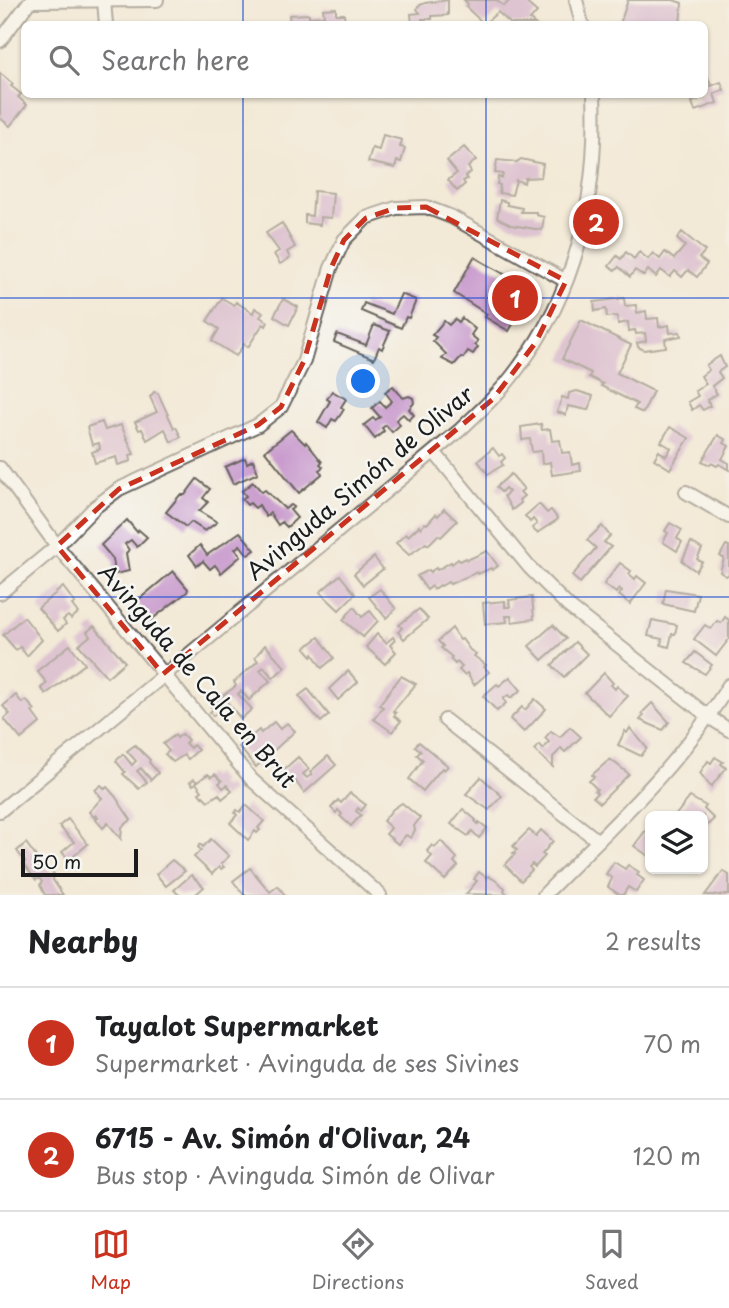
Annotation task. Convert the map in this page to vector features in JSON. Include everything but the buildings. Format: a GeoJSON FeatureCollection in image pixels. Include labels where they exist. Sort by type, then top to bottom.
{"type":"FeatureCollection","features":[{"type":"Feature","properties":{"kind":"street"},"geometry":{"type":"LineString","coordinates":[[0,41],[30,1],[157,0]]}},
{"type":"Feature","properties":{"kind":"street"},"geometry":{"type":"LineString","coordinates":[[576,0],[581,21]]}},
{"type":"Feature","properties":{"kind":"street"},"geometry":{"type":"LineString","coordinates":[[104,1],[106,21]]}},
{"type":"Feature","properties":{"kind":"street","name":"Avinguda Simón de Olivar"},"geometry":{"type":"LineString","coordinates":[[0,811],[433,452],[493,399],[518,369],[554,310],[577,254],[589,204],[593,171],[594,98]]}},
{"type":"Feature","properties":{"kind":"street"},"geometry":{"type":"LineString","coordinates":[[0,593],[57,546],[95,507],[119,489],[258,425],[281,407],[304,361],[331,268],[344,240],[366,218],[396,208],[426,207],[452,217],[566,281]]}},
{"type":"Feature","properties":{"kind":"street"},"geometry":{"type":"LineString","coordinates":[[433,452],[529,567],[568,606],[729,730]]}},
{"type":"Feature","properties":{"kind":"street","name":"Avinguda de Cala en Brut"},"geometry":{"type":"LineString","coordinates":[[0,468],[57,546],[252,780],[380,895]]}},
{"type":"Feature","properties":{"kind":"street"},"geometry":{"type":"LineString","coordinates":[[685,492],[729,517]]}},
{"type":"Feature","properties":{"kind":"street"},"geometry":{"type":"LineString","coordinates":[[544,895],[661,777],[709,717],[729,685]]}},
{"type":"Feature","properties":{"kind":"street"},"geometry":{"type":"LineString","coordinates":[[445,720],[598,841]]}},
{"type":"Feature","properties":{"kind":"highlighted area"},"geometry":{"type":"Polygon","coordinates":[[[426,207],[566,281],[536,342],[493,399],[163,674],[57,546],[119,489],[258,425],[281,407],[304,361],[331,268],[344,240],[366,218],[396,208],[426,207]]]}},
{"type":"Feature","properties":{"kind":"place","name":"6715 - Av. Simón d'Olivar, 24"},"geometry":{"type":"Point","coordinates":[596,222]}},
{"type":"Feature","properties":{"kind":"place","name":"Tayalot Supermarket"},"geometry":{"type":"Point","coordinates":[515,298]}}]}
